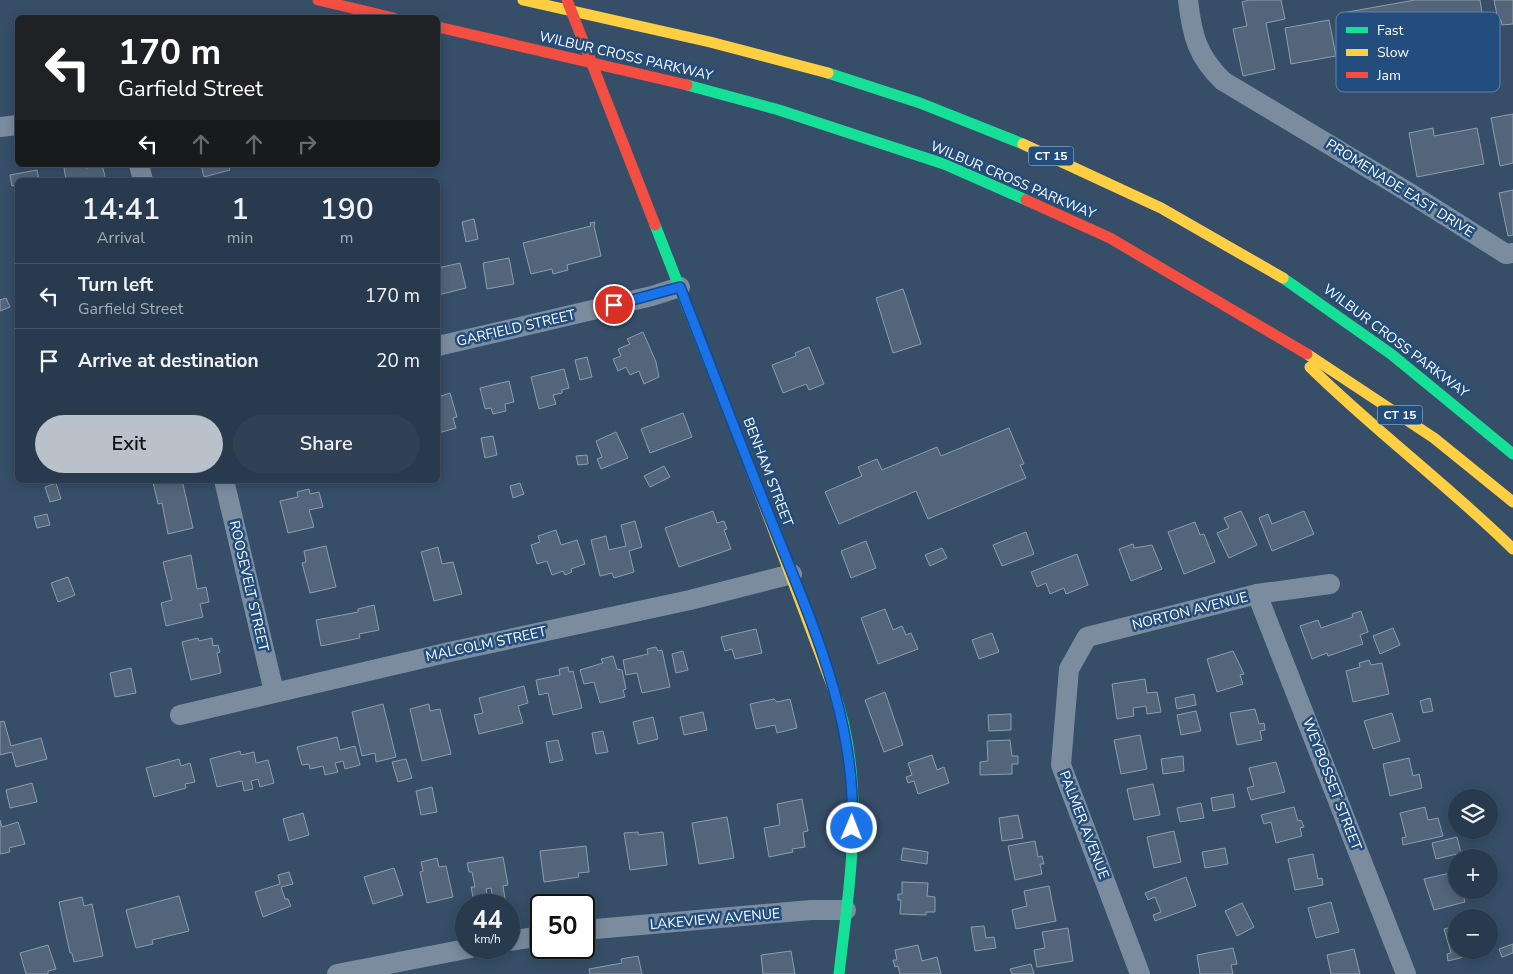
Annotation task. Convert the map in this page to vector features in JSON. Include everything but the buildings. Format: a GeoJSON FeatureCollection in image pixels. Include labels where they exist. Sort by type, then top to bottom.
{"type":"FeatureCollection","features":[{"type":"Feature","properties":{"kind":"main road"},"geometry":{"type":"LineString","coordinates":[[318,0],[381,15]]}},
{"type":"Feature","properties":{"kind":"main road","name":"WILBUR CROSS PARKWAY"},"geometry":{"type":"LineString","coordinates":[[524,0],[761,55],[893,94],[1025,144],[1169,212],[1291,283],[1380,345],[1462,409],[1513,454]]}},
{"type":"Feature","properties":{"kind":"main road","name":"BENHAM STREET"},"geometry":{"type":"LineString","coordinates":[[567,0],[792,574],[836,695],[848,749],[853,808],[851,867],[839,974]]}},
{"type":"Feature","properties":{"kind":"main road","name":"WILBUR CROSS PARKWAY"},"geometry":{"type":"LineString","coordinates":[[440,27],[645,74],[779,110],[944,164],[1110,238],[1281,338],[1351,381],[1434,438],[1513,502]]}},
{"type":"Feature","properties":{"kind":"main road"},"geometry":{"type":"LineString","coordinates":[[1281,338],[1338,396],[1430,471],[1513,549]]}},
{"type":"Feature","properties":{"kind":"main road"},"geometry":{"type":"LineString","coordinates":[[1462,409],[1504,432]]}},
{"type":"Feature","properties":{"kind":"street","name":"PROMENADE EAST DRIVE"},"geometry":{"type":"LineString","coordinates":[[1188,0],[1191,24],[1198,49],[1207,65],[1223,81],[1287,118],[1506,254],[1513,252]]}},
{"type":"Feature","properties":{"kind":"street"},"geometry":{"type":"LineString","coordinates":[[0,127],[15,125]]}},
{"type":"Feature","properties":{"kind":"street","name":"GARFIELD STREET"},"geometry":{"type":"LineString","coordinates":[[440,346],[643,298],[680,287]]}},
{"type":"Feature","properties":{"kind":"street","name":"ROOSEVELT STREET"},"geometry":{"type":"LineString","coordinates":[[225,483],[274,692]]}},
{"type":"Feature","properties":{"kind":"street","name":"MALCOLM STREET"},"geometry":{"type":"LineString","coordinates":[[180,715],[274,692],[690,600],[792,574]]}},
{"type":"Feature","properties":{"kind":"street","name":"NORTON AVENUE"},"geometry":{"type":"LineString","coordinates":[[1069,670],[1087,637],[1257,594],[1330,584]]}},
{"type":"Feature","properties":{"kind":"street","name":"WEYBOSSET STREET"},"geometry":{"type":"LineString","coordinates":[[1257,594],[1406,974]]}},
{"type":"Feature","properties":{"kind":"street","name":"PALMER AVENUE"},"geometry":{"type":"LineString","coordinates":[[1069,670],[1061,765],[1140,974]]}},
{"type":"Feature","properties":{"kind":"street","name":"LAKEVIEW AVENUE"},"geometry":{"type":"LineString","coordinates":[[595,929],[811,910],[846,910]]}},
{"type":"Feature","properties":{"kind":"street"},"geometry":{"type":"LineString","coordinates":[[337,974],[403,967],[455,952]]}},
{"type":"Feature","properties":{"kind":"traffic: fast"},"geometry":{"type":"LineString","coordinates":[[828,73],[920,103],[1023,144]]}},
{"type":"Feature","properties":{"kind":"traffic: fast"},"geometry":{"type":"LineString","coordinates":[[687,85],[779,110],[944,164],[1026,200]]}},
{"type":"Feature","properties":{"kind":"traffic: fast"},"geometry":{"type":"LineString","coordinates":[[655,225],[749,465]]}},
{"type":"Feature","properties":{"kind":"traffic: fast"},"geometry":{"type":"LineString","coordinates":[[1283,278],[1391,354],[1513,454]]}},
{"type":"Feature","properties":{"kind":"traffic: fast"},"geometry":{"type":"LineString","coordinates":[[833,688],[850,758],[853,794],[851,866],[839,974]]}},
{"type":"Feature","properties":{"kind":"traffic: slow"},"geometry":{"type":"LineString","coordinates":[[523,0],[710,42],[828,73]]}},
{"type":"Feature","properties":{"kind":"traffic: slow"},"geometry":{"type":"LineString","coordinates":[[1023,144],[1161,208],[1283,278]]}},
{"type":"Feature","properties":{"kind":"traffic: slow"},"geometry":{"type":"LineString","coordinates":[[1307,354],[1434,438],[1513,502]]}},
{"type":"Feature","properties":{"kind":"traffic: slow"},"geometry":{"type":"LineString","coordinates":[[1310,367],[1513,549]]}},
{"type":"Feature","properties":{"kind":"traffic: slow"},"geometry":{"type":"LineString","coordinates":[[749,465],[833,688]]}},
{"type":"Feature","properties":{"kind":"traffic: jam"},"geometry":{"type":"LineString","coordinates":[[318,0],[381,15]]}},
{"type":"Feature","properties":{"kind":"traffic: jam"},"geometry":{"type":"LineString","coordinates":[[567,0],[655,225]]}},
{"type":"Feature","properties":{"kind":"traffic: jam"},"geometry":{"type":"LineString","coordinates":[[440,27],[687,85]]}},
{"type":"Feature","properties":{"kind":"traffic: jam"},"geometry":{"type":"LineString","coordinates":[[1026,200],[1110,238],[1307,354]]}},
{"type":"Feature","properties":{"kind":"route"},"geometry":{"type":"LineString","coordinates":[[614,305],[680,287],[792,574],[836,695],[846,734],[852,773],[852,828]]}}]}
